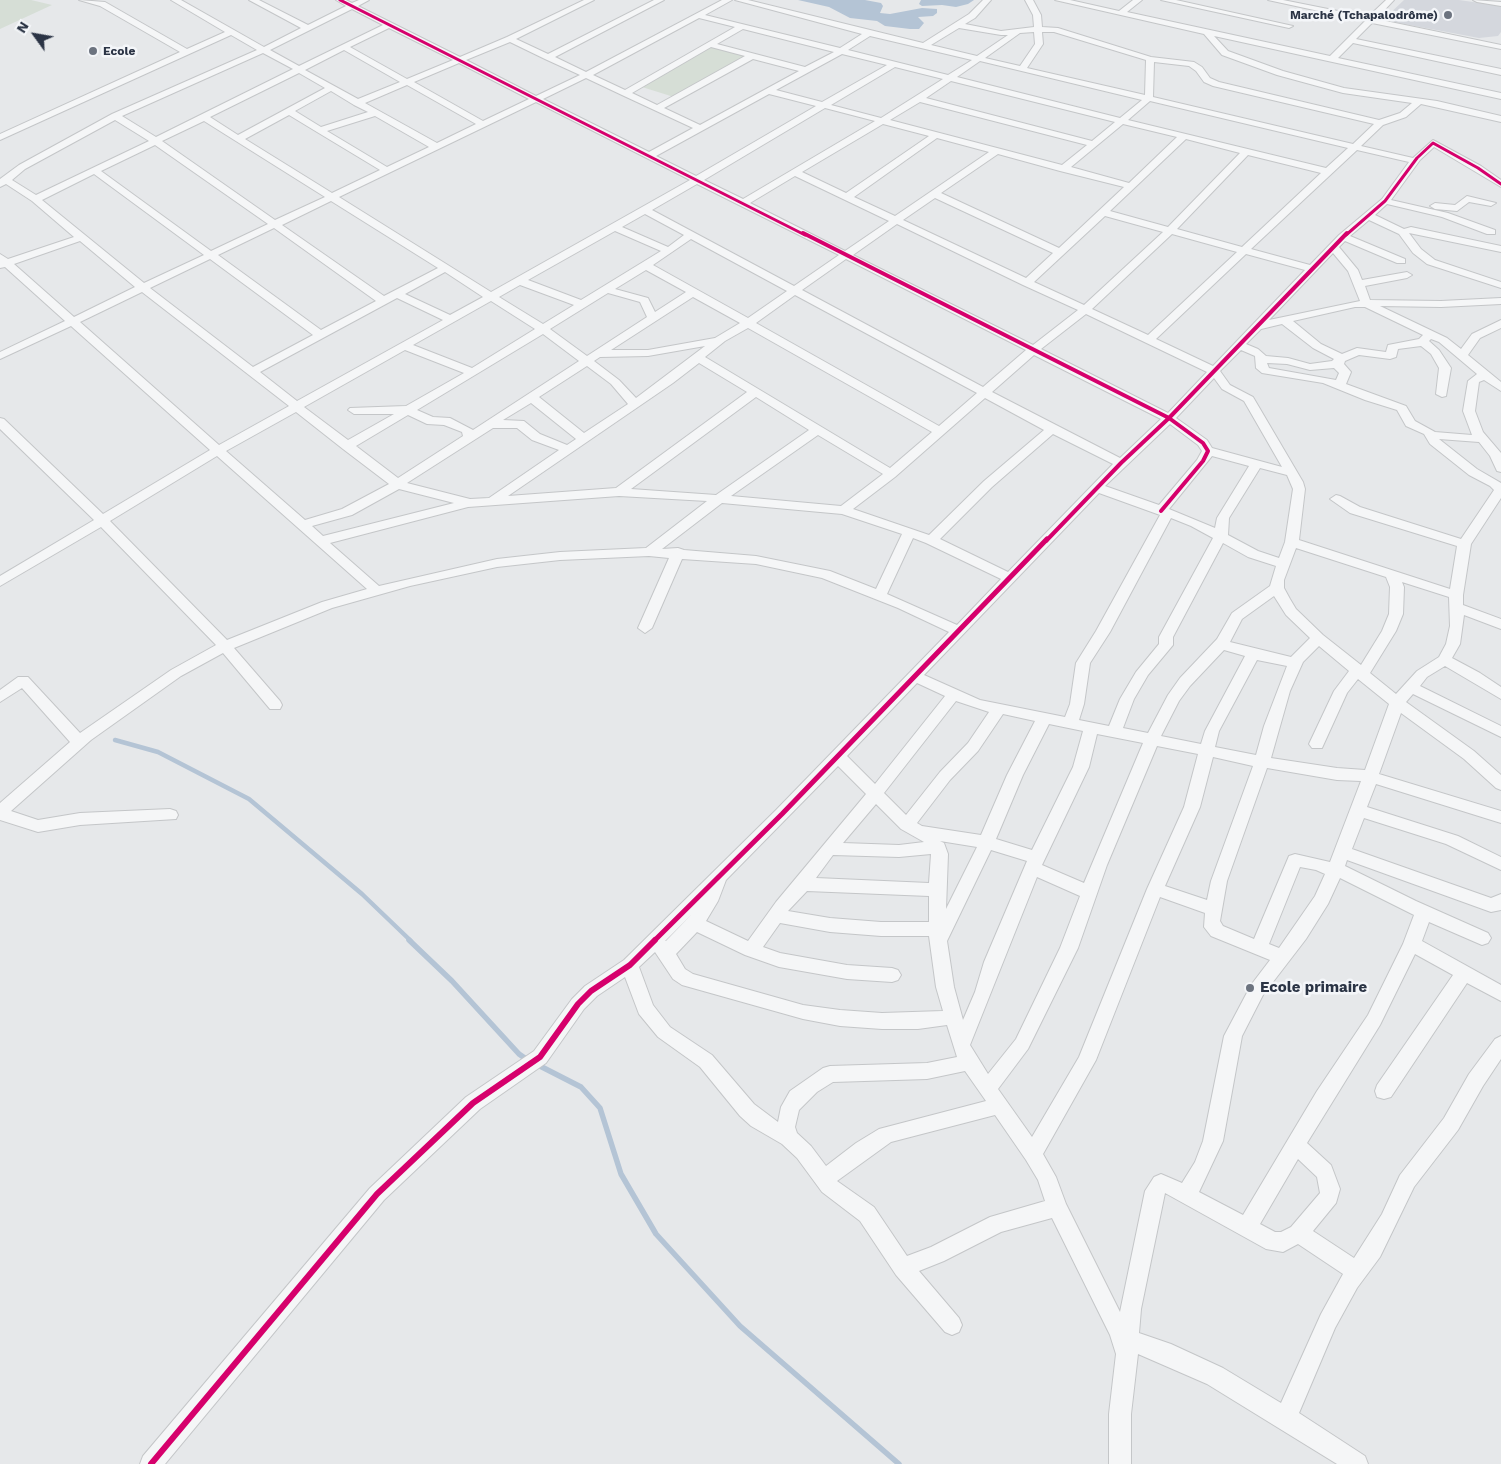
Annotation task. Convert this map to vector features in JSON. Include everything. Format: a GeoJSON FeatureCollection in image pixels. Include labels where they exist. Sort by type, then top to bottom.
{"type":"FeatureCollection","features":[{"type":"Feature","properties":{"kind":"street"},"geometry":{"type":"LineString","coordinates":[[83,0],[102,4],[186,52]]}},
{"type":"Feature","properties":{"kind":"street"},"geometry":{"type":"LineString","coordinates":[[175,0],[435,146]]}},
{"type":"Feature","properties":{"kind":"street"},"geometry":{"type":"LineString","coordinates":[[253,0],[307,28]]}},
{"type":"Feature","properties":{"kind":"street"},"geometry":{"type":"LineString","coordinates":[[340,0],[1169,418],[1203,443],[1208,451],[1257,462],[1292,473]]}},
{"type":"Feature","properties":{"kind":"street"},"geometry":{"type":"LineString","coordinates":[[365,0],[262,50],[115,116],[22,167],[3,182],[35,199],[143,288],[399,484],[468,503]]}},
{"type":"Feature","properties":{"kind":"street"},"geometry":{"type":"LineString","coordinates":[[357,103],[510,39],[590,0]]}},
{"type":"Feature","properties":{"kind":"street"},"geometry":{"type":"LineString","coordinates":[[548,57],[660,0]]}},
{"type":"Feature","properties":{"kind":"street"},"geometry":{"type":"LineString","coordinates":[[0,356],[534,98],[586,75],[728,0]]}},
{"type":"Feature","properties":{"kind":"street"},"geometry":{"type":"LineString","coordinates":[[742,1],[778,0]]}},
{"type":"Feature","properties":{"kind":"street"},"geometry":{"type":"LineString","coordinates":[[926,45],[980,9],[987,0]]}},
{"type":"Feature","properties":{"kind":"street"},"geometry":{"type":"LineString","coordinates":[[1023,68],[1039,44],[1037,16],[1029,0]]}},
{"type":"Feature","properties":{"kind":"street"},"geometry":{"type":"LineString","coordinates":[[1059,0],[1207,33],[1279,36],[1296,20]]}},
{"type":"Feature","properties":{"kind":"street"},"geometry":{"type":"LineString","coordinates":[[1121,13],[1138,0]]}},
{"type":"Feature","properties":{"kind":"street"},"geometry":{"type":"LineString","coordinates":[[1165,0],[1279,36],[1333,58],[1422,78],[1501,72]]}},
{"type":"Feature","properties":{"kind":"street"},"geometry":{"type":"LineString","coordinates":[[1272,0],[1497,46],[1501,37]]}},
{"type":"Feature","properties":{"kind":"street"},"geometry":{"type":"LineString","coordinates":[[1303,14],[1318,0]]}},
{"type":"Feature","properties":{"kind":"street"},"geometry":{"type":"LineString","coordinates":[[1333,58],[1390,0]]}},
{"type":"Feature","properties":{"kind":"street"},"geometry":{"type":"LineString","coordinates":[[1477,0],[1501,4]]}},
{"type":"Feature","properties":{"kind":"street"},"geometry":{"type":"LineString","coordinates":[[102,4],[114,1]]}},
{"type":"Feature","properties":{"kind":"street"},"geometry":{"type":"LineString","coordinates":[[742,1],[869,33],[1415,161]]}},
{"type":"Feature","properties":{"kind":"street"},"geometry":{"type":"LineString","coordinates":[[699,16],[1329,172]]}},
{"type":"Feature","properties":{"kind":"street"},"geometry":{"type":"LineString","coordinates":[[35,199],[156,141],[388,24]]}},
{"type":"Feature","properties":{"kind":"street"},"geometry":{"type":"LineString","coordinates":[[958,25],[989,32],[1017,32],[1038,29],[1074,34],[1150,59],[1182,61],[1199,69],[1207,80],[1216,84],[1380,123]]}},
{"type":"Feature","properties":{"kind":"street"},"geometry":{"type":"LineString","coordinates":[[625,93],[711,46],[743,26]]}},
{"type":"Feature","properties":{"kind":"street"},"geometry":{"type":"LineString","coordinates":[[0,137],[230,32]]}},
{"type":"Feature","properties":{"kind":"street"},"geometry":{"type":"LineString","coordinates":[[743,203],[919,99],[1017,32]]}},
{"type":"Feature","properties":{"kind":"street"},"geometry":{"type":"LineString","coordinates":[[649,156],[841,51],[869,33]]}},
{"type":"Feature","properties":{"kind":"street"},"geometry":{"type":"LineString","coordinates":[[1207,33],[1225,53],[1237,59],[1343,90],[1418,102],[1475,102],[1501,96]]}},
{"type":"Feature","properties":{"kind":"street"},"geometry":{"type":"LineString","coordinates":[[510,39],[700,128]]}},
{"type":"Feature","properties":{"kind":"street"},"geometry":{"type":"LineString","coordinates":[[1351,40],[1465,76]]}},
{"type":"Feature","properties":{"kind":"street"},"geometry":{"type":"LineString","coordinates":[[711,46],[806,70]]}},
{"type":"Feature","properties":{"kind":"street"},"geometry":{"type":"LineString","coordinates":[[344,47],[482,124]]}},
{"type":"Feature","properties":{"kind":"street"},"geometry":{"type":"LineString","coordinates":[[658,108],[752,56]]}},
{"type":"Feature","properties":{"kind":"street"},"geometry":{"type":"LineString","coordinates":[[1063,169],[1148,98],[1151,87],[1150,59]]}},
{"type":"Feature","properties":{"kind":"street"},"geometry":{"type":"LineString","coordinates":[[0,582],[219,450],[645,210],[894,64]]}},
{"type":"Feature","properties":{"kind":"street"},"geometry":{"type":"LineString","coordinates":[[1465,76],[1475,102],[1501,119]]}},
{"type":"Feature","properties":{"kind":"street"},"geometry":{"type":"LineString","coordinates":[[1418,102],[1415,96],[1416,88],[1422,78]]}},
{"type":"Feature","properties":{"kind":"street"},"geometry":{"type":"LineString","coordinates":[[239,138],[331,88]]}},
{"type":"Feature","properties":{"kind":"street"},"geometry":{"type":"LineString","coordinates":[[769,91],[1130,186]]}},
{"type":"Feature","properties":{"kind":"street"},"geometry":{"type":"LineString","coordinates":[[919,99],[1094,144]]}},
{"type":"Feature","properties":{"kind":"street"},"geometry":{"type":"LineString","coordinates":[[1149,340],[1380,123],[1403,115],[1418,102]]}},
{"type":"Feature","properties":{"kind":"street"},"geometry":{"type":"LineString","coordinates":[[289,111],[386,170]]}},
{"type":"Feature","properties":{"kind":"street"},"geometry":{"type":"LineString","coordinates":[[320,130],[375,113]]}},
{"type":"Feature","properties":{"kind":"street"},"geometry":{"type":"LineString","coordinates":[[115,116],[156,141],[384,301]]}},
{"type":"Feature","properties":{"kind":"street"},"geometry":{"type":"LineString","coordinates":[[204,117],[542,329],[615,382],[634,404]]}},
{"type":"Feature","properties":{"kind":"street"},"geometry":{"type":"LineString","coordinates":[[847,197],[936,135]]}},
{"type":"Feature","properties":{"kind":"street"},"geometry":{"type":"LineString","coordinates":[[1027,282],[1184,136]]}},
{"type":"Feature","properties":{"kind":"street"},"geometry":{"type":"LineString","coordinates":[[661,947],[723,872],[838,757],[1121,463],[1169,418],[1240,346],[1338,242],[1385,201],[1415,161],[1433,143],[1478,168],[1501,184]]}},
{"type":"Feature","properties":{"kind":"street"},"geometry":{"type":"LineString","coordinates":[[490,502],[634,404],[699,358],[719,341],[795,291],[996,151]]}},
{"type":"Feature","properties":{"kind":"street"},"geometry":{"type":"LineString","coordinates":[[844,510],[891,474],[1033,350],[1085,310],[1170,231],[1247,151]]}},
{"type":"Feature","properties":{"kind":"street"},"geometry":{"type":"LineString","coordinates":[[94,171],[212,254],[321,335]]}},
{"type":"Feature","properties":{"kind":"street"},"geometry":{"type":"LineString","coordinates":[[796,173],[1214,371],[1226,387],[1249,399],[1292,473],[1299,489],[1292,542],[1277,580],[1277,588],[1291,612],[1318,638],[1397,704],[1469,755],[1501,784]]}},
{"type":"Feature","properties":{"kind":"street"},"geometry":{"type":"LineString","coordinates":[[934,194],[1059,252]]}},
{"type":"Feature","properties":{"kind":"street"},"geometry":{"type":"LineString","coordinates":[[1432,212],[1436,205],[1457,208],[1464,200],[1491,203]]}},
{"type":"Feature","properties":{"kind":"street"},"geometry":{"type":"LineString","coordinates":[[1385,201],[1432,212],[1491,232]]}},
{"type":"Feature","properties":{"kind":"street"},"geometry":{"type":"LineString","coordinates":[[645,210],[984,393],[1121,463]]}},
{"type":"Feature","properties":{"kind":"street"},"geometry":{"type":"LineString","coordinates":[[1102,212],[1313,269]]}},
{"type":"Feature","properties":{"kind":"street"},"geometry":{"type":"LineString","coordinates":[[1369,216],[1403,232],[1417,251],[1431,262],[1501,285]]}},
{"type":"Feature","properties":{"kind":"street"},"geometry":{"type":"LineString","coordinates":[[613,228],[669,251]]}},
{"type":"Feature","properties":{"kind":"street"},"geometry":{"type":"LineString","coordinates":[[1403,232],[1418,231],[1501,249]]}},
{"type":"Feature","properties":{"kind":"street"},"geometry":{"type":"LineString","coordinates":[[347,446],[473,372],[580,304],[669,251],[691,234]]}},
{"type":"Feature","properties":{"kind":"street"},"geometry":{"type":"LineString","coordinates":[[2,261],[80,238]]}},
{"type":"Feature","properties":{"kind":"street"},"geometry":{"type":"LineString","coordinates":[[1338,242],[1387,254],[1390,258],[1401,261]]}},
{"type":"Feature","properties":{"kind":"street"},"geometry":{"type":"LineString","coordinates":[[1338,242],[1360,284],[1366,303],[1426,338],[1445,368],[1442,394]]}},
{"type":"Feature","properties":{"kind":"street"},"geometry":{"type":"LineString","coordinates":[[2,261],[73,321],[377,591]]}},
{"type":"Feature","properties":{"kind":"street"},"geometry":{"type":"LineString","coordinates":[[645,265],[940,431]]}},
{"type":"Feature","properties":{"kind":"street"},"geometry":{"type":"LineString","coordinates":[[252,372],[446,268]]}},
{"type":"Feature","properties":{"kind":"street"},"geometry":{"type":"LineString","coordinates":[[1360,284],[1407,276]]}},
{"type":"Feature","properties":{"kind":"street"},"geometry":{"type":"LineString","coordinates":[[518,280],[580,304]]}},
{"type":"Feature","properties":{"kind":"street"},"geometry":{"type":"LineString","coordinates":[[605,289],[644,300],[653,318]]}},
{"type":"Feature","properties":{"kind":"street"},"geometry":{"type":"LineString","coordinates":[[303,525],[363,506],[693,292]]}},
{"type":"Feature","properties":{"kind":"street"},"geometry":{"type":"LineString","coordinates":[[397,294],[450,319]]}},
{"type":"Feature","properties":{"kind":"street"},"geometry":{"type":"LineString","coordinates":[[1257,327],[1344,305],[1366,303],[1441,304],[1501,300]]}},
{"type":"Feature","properties":{"kind":"street"},"geometry":{"type":"LineString","coordinates":[[1284,320],[1340,361],[1345,372],[1340,386]]}},
{"type":"Feature","properties":{"kind":"street"},"geometry":{"type":"LineString","coordinates":[[1463,356],[1476,336],[1488,332],[1501,324]]}},
{"type":"Feature","properties":{"kind":"street"},"geometry":{"type":"LineString","coordinates":[[1261,359],[1288,361],[1310,367],[1340,361],[1357,350],[1390,356],[1392,355],[1392,347],[1426,338],[1443,340],[1501,388]]}},
{"type":"Feature","properties":{"kind":"street"},"geometry":{"type":"LineString","coordinates":[[599,354],[642,354],[719,341]]}},
{"type":"Feature","properties":{"kind":"street"},"geometry":{"type":"LineString","coordinates":[[404,346],[473,372]]}},
{"type":"Feature","properties":{"kind":"street"},"geometry":{"type":"LineString","coordinates":[[1240,346],[1260,355],[1266,371],[1312,377],[1402,408],[1410,423],[1432,435],[1481,439]]}},
{"type":"Feature","properties":{"kind":"street"},"geometry":{"type":"LineString","coordinates":[[699,358],[891,474]]}},
{"type":"Feature","properties":{"kind":"street"},"geometry":{"type":"LineString","coordinates":[[1483,375],[1474,381],[1469,411],[1471,422],[1481,439],[1496,455],[1501,468]]}},
{"type":"Feature","properties":{"kind":"street"},"geometry":{"type":"LineString","coordinates":[[618,492],[755,392]]}},
{"type":"Feature","properties":{"kind":"street"},"geometry":{"type":"LineString","coordinates":[[532,398],[584,438]]}},
{"type":"Feature","properties":{"kind":"street"},"geometry":{"type":"LineString","coordinates":[[354,410],[407,410],[431,421],[446,421],[467,430],[470,438]]}},
{"type":"Feature","properties":{"kind":"street"},"geometry":{"type":"LineString","coordinates":[[0,422],[102,519],[225,646],[275,706]]}},
{"type":"Feature","properties":{"kind":"street"},"geometry":{"type":"LineString","coordinates":[[492,424],[520,424],[536,437],[568,449]]}},
{"type":"Feature","properties":{"kind":"street"},"geometry":{"type":"LineString","coordinates":[[931,540],[988,484],[1052,429]]}},
{"type":"Feature","properties":{"kind":"street"},"geometry":{"type":"LineString","coordinates":[[649,552],[720,498],[818,430]]}},
{"type":"Feature","properties":{"kind":"street"},"geometry":{"type":"LineString","coordinates":[[1186,1195],[1213,1141],[1233,1036],[1257,990],[1300,934],[1322,899],[1397,704],[1422,674],[1444,660],[1453,644],[1457,626],[1456,601],[1464,544],[1501,491],[1495,483],[1473,472],[1434,441],[1432,435]]}},
{"type":"Feature","properties":{"kind":"street"},"geometry":{"type":"LineString","coordinates":[[1070,724],[1077,704],[1082,663],[1103,632],[1164,512],[1203,461],[1208,451]]}},
{"type":"Feature","properties":{"kind":"street"},"geometry":{"type":"LineString","coordinates":[[1115,732],[1127,699],[1143,672],[1166,645],[1166,637],[1195,587],[1221,535],[1223,518],[1257,462]]}},
{"type":"Feature","properties":{"kind":"street"},"geometry":{"type":"LineString","coordinates":[[1098,488],[1221,535],[1254,554],[1283,564]]}},
{"type":"Feature","properties":{"kind":"street"},"geometry":{"type":"LineString","coordinates":[[321,541],[468,503],[618,492],[720,498],[844,510],[931,540],[1010,578]]}},
{"type":"Feature","properties":{"kind":"street"},"geometry":{"type":"LineString","coordinates":[[1336,500],[1355,510],[1464,544]]}},
{"type":"Feature","properties":{"kind":"street"},"geometry":{"type":"LineString","coordinates":[[879,596],[910,532]]}},
{"type":"Feature","properties":{"kind":"street"},"geometry":{"type":"LineString","coordinates":[[1292,542],[1391,573],[1456,601],[1501,624]]}},
{"type":"Feature","properties":{"kind":"street"},"geometry":{"type":"LineString","coordinates":[[170,815],[80,819],[38,826],[0,813],[79,742],[176,673],[225,646],[327,605],[377,591],[497,563],[560,556],[678,552],[756,560],[816,572],[879,596],[958,631]]}},
{"type":"Feature","properties":{"kind":"street"},"geometry":{"type":"LineString","coordinates":[[644,628],[678,552]]}},
{"type":"Feature","properties":{"kind":"street"},"geometry":{"type":"LineString","coordinates":[[1317,744],[1341,691],[1360,673],[1389,632],[1396,614],[1397,587],[1391,573]]}},
{"type":"Feature","properties":{"kind":"street"},"geometry":{"type":"LineString","coordinates":[[988,1088],[1011,1060],[1030,1029],[1068,948],[1088,892],[1136,782],[1152,740],[1185,682],[1220,644],[1237,616],[1277,588]]}},
{"type":"Feature","properties":{"kind":"street"},"geometry":{"type":"LineString","coordinates":[[1282,957],[1217,931],[1212,927],[1214,909],[1219,881],[1262,762],[1270,726],[1295,663],[1318,638]]}},
{"type":"Feature","properties":{"kind":"street"},"geometry":{"type":"LineString","coordinates":[[1220,644],[1253,654],[1295,663]]}},
{"type":"Feature","properties":{"kind":"street"},"geometry":{"type":"LineString","coordinates":[[1033,1154],[1087,1060],[1155,889],[1192,807],[1212,732],[1253,654]]}},
{"type":"Feature","properties":{"kind":"street"},"geometry":{"type":"LineString","coordinates":[[1444,660],[1500,691]]}},
{"type":"Feature","properties":{"kind":"street"},"geometry":{"type":"LineString","coordinates":[[915,677],[953,695],[999,709],[1262,762],[1337,774],[1369,776],[1501,817]]}},
{"type":"Feature","properties":{"kind":"street"},"geometry":{"type":"LineString","coordinates":[[0,697],[23,680],[79,742]]}},
{"type":"Feature","properties":{"kind":"street"},"geometry":{"type":"LineString","coordinates":[[1410,687],[1501,732]]}},
{"type":"Feature","properties":{"kind":"street"},"geometry":{"type":"LineString","coordinates":[[751,950],[789,898],[804,884],[829,849],[914,747],[953,695]]}},
{"type":"Feature","properties":{"kind":"street"},"geometry":{"type":"LineString","coordinates":[[914,828],[945,776],[973,747],[999,709]]}},
{"type":"Feature","properties":{"kind":"street"},"geometry":{"type":"LineString","coordinates":[[937,935],[976,867],[1015,775],[1044,719]]}},
{"type":"Feature","properties":{"kind":"street"},"geometry":{"type":"LineString","coordinates":[[965,1054],[993,962],[1035,863],[1081,768],[1091,729]]}},
{"type":"Feature","properties":{"kind":"street"},"geometry":{"type":"LineString","coordinates":[[838,757],[914,828],[938,847],[940,854],[937,890],[937,935],[945,987],[965,1054],[1033,1154],[1046,1177],[1057,1207],[1127,1347]]}},
{"type":"Feature","properties":{"kind":"street"},"geometry":{"type":"LineString","coordinates":[[1357,810],[1452,840],[1501,864]]}},
{"type":"Feature","properties":{"kind":"street"},"geometry":{"type":"LineString","coordinates":[[914,828],[986,842],[1035,863],[1088,892]]}},
{"type":"Feature","properties":{"kind":"street"},"geometry":{"type":"LineString","coordinates":[[829,849],[899,852],[938,847]]}},
{"type":"Feature","properties":{"kind":"street"},"geometry":{"type":"LineString","coordinates":[[1259,948],[1295,860],[1319,864],[1337,864],[1491,905],[1496,905],[1501,901]]}},
{"type":"Feature","properties":{"kind":"street"},"geometry":{"type":"LineString","coordinates":[[1337,864],[1424,912],[1482,938]]}},
{"type":"Feature","properties":{"kind":"street"},"geometry":{"type":"LineString","coordinates":[[151,1464],[377,1194],[473,1104],[540,1057],[578,1004],[592,991],[695,923],[710,901],[723,872]]}},
{"type":"Feature","properties":{"kind":"street"},"geometry":{"type":"LineString","coordinates":[[804,884],[937,890]]}},
{"type":"Feature","properties":{"kind":"street"},"geometry":{"type":"LineString","coordinates":[[1155,889],[1214,909]]}},
{"type":"Feature","properties":{"kind":"street"},"geometry":{"type":"LineString","coordinates":[[1247,1227],[1297,1146],[1324,1097],[1374,1020],[1412,944],[1424,912]]}},
{"type":"Feature","properties":{"kind":"street"},"geometry":{"type":"LineString","coordinates":[[775,916],[830,925],[937,935]]}},
{"type":"Feature","properties":{"kind":"street"},"geometry":{"type":"LineString","coordinates":[[695,923],[751,950],[808,967],[868,975],[892,975]]}},
{"type":"Feature","properties":{"kind":"street"},"geometry":{"type":"LineString","coordinates":[[1412,944],[1501,994]]}},
{"type":"Feature","properties":{"kind":"street"},"geometry":{"type":"LineString","coordinates":[[661,947],[678,974],[688,980],[804,1012],[840,1018],[882,1021],[918,1021],[954,1017]]}},
{"type":"Feature","properties":{"kind":"street"},"geometry":{"type":"LineString","coordinates":[[630,965],[646,1009],[664,1032],[706,1061],[747,1110],[758,1120],[789,1138],[804,1152],[823,1180],[867,1214],[902,1267],[952,1325]]}},
{"type":"Feature","properties":{"kind":"street"},"geometry":{"type":"LineString","coordinates":[[1384,1091],[1464,973]]}},
{"type":"Feature","properties":{"kind":"street"},"geometry":{"type":"LineString","coordinates":[[1286,1418],[1324,1329],[1356,1271],[1373,1250],[1407,1181],[1451,1124],[1476,1080],[1501,1044]]}},
{"type":"Feature","properties":{"kind":"street"},"geometry":{"type":"LineString","coordinates":[[789,1138],[786,1127],[790,1107],[797,1097],[810,1086],[830,1074],[927,1071],[965,1054]]}},
{"type":"Feature","properties":{"kind":"street"},"geometry":{"type":"LineString","coordinates":[[823,1180],[886,1135],[1000,1106]]}},
{"type":"Feature","properties":{"kind":"street"},"geometry":{"type":"LineString","coordinates":[[1120,1464],[1120,1414],[1131,1309],[1155,1191],[1161,1183],[1165,1183],[1278,1243],[1298,1234],[1329,1198],[1330,1189],[1324,1170],[1297,1146]]}},
{"type":"Feature","properties":{"kind":"street"},"geometry":{"type":"LineString","coordinates":[[902,1267],[937,1254],[997,1224],[1057,1207]]}},
{"type":"Feature","properties":{"kind":"street"},"geometry":{"type":"LineString","coordinates":[[1298,1234],[1356,1271]]}},
{"type":"Feature","properties":{"kind":"street"},"geometry":{"type":"LineString","coordinates":[[1127,1347],[1163,1352],[1215,1376],[1286,1418],[1357,1464]]}},
{"type":"Feature","properties":{"kind":"shaded area"},"geometry":{"type":"Polygon","coordinates":[[[0,0],[31,0],[52,5],[0,29],[0,0]]]}},
{"type":"Feature","properties":{"kind":"shaded area"},"geometry":{"type":"Polygon","coordinates":[[[1404,0],[1459,0],[1501,6],[1501,32],[1498,36],[1479,38],[1383,20],[1404,0]]]}},
{"type":"Feature","properties":{"kind":"shaded area"},"geometry":{"type":"Polygon","coordinates":[[[712,46],[754,57],[677,98],[642,87],[712,46]]]}},
{"type":"Feature","properties":{"kind":"water"},"geometry":{"type":"Polygon","coordinates":[[[798,0],[865,0],[881,3],[883,6],[880,13],[890,14],[922,8],[937,9],[937,13],[933,16],[918,17],[924,23],[919,29],[910,29],[885,26],[877,21],[850,18],[829,7],[798,0]]]}},
{"type":"Feature","properties":{"kind":"water"},"geometry":{"type":"Polygon","coordinates":[[[921,0],[974,0],[968,4],[956,7],[942,5],[922,6],[919,4],[921,0]]]}},
{"type":"Feature","properties":{"kind":"waterway"},"geometry":{"type":"LineString","coordinates":[[115,740],[158,752],[249,799],[362,894],[411,941]]}},
{"type":"Feature","properties":{"kind":"waterway"},"geometry":{"type":"LineString","coordinates":[[409,940],[452,981],[519,1054],[529,1061]]}},
{"type":"Feature","properties":{"kind":"waterway"},"geometry":{"type":"LineString","coordinates":[[536,1064],[581,1087],[600,1108],[621,1174],[656,1234],[740,1326],[899,1464]]}},
{"type":"Feature","properties":{"kind":"cycle path"},"geometry":{"type":"LineString","coordinates":[[340,0],[1169,418],[1203,443],[1208,451],[1203,461],[1161,511]]}},
{"type":"Feature","properties":{"kind":"cycle path"},"geometry":{"type":"LineString","coordinates":[[151,1464],[377,1194],[473,1103],[540,1057],[578,1004],[591,991],[630,965],[782,814],[1121,463],[1169,418],[1343,237],[1385,201],[1417,158],[1433,143],[1478,168],[1501,184]]}},
{"type":"Feature","properties":{"kind":"place","name":"Marché (Tchapalodrôme)"},"geometry":{"type":"Point","coordinates":[1448,15]}},
{"type":"Feature","properties":{"kind":"place","name":"Ecole"},"geometry":{"type":"Point","coordinates":[93,51]}},
{"type":"Feature","properties":{"kind":"place","name":"Ecole primaire"},"geometry":{"type":"Point","coordinates":[1250,988]}}]}
